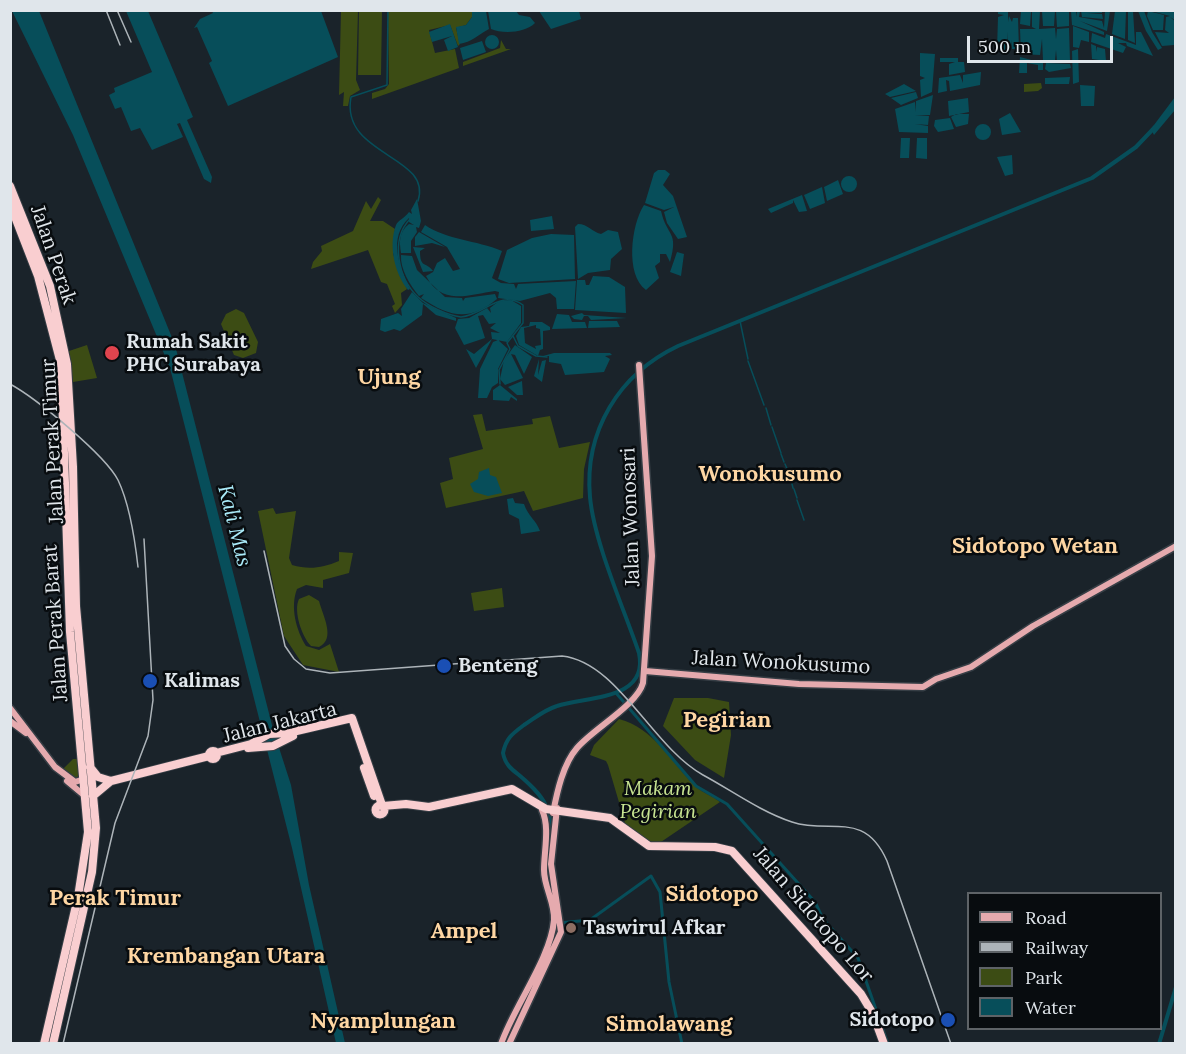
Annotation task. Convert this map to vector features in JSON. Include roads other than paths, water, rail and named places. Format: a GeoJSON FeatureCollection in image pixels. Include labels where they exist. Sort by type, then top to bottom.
{"type":"FeatureCollection","features":[{"type":"Feature","properties":{"kind":"highway","name":"Jalan Perak"},"geometry":{"type":"LineString","coordinates":[[10,186],[62,336]]}},
{"type":"Feature","properties":{"kind":"highway"},"geometry":{"type":"LineString","coordinates":[[10,204],[38,265],[59,357],[67,411]]}},
{"type":"Feature","properties":{"kind":"highway","name":"Jalan Perak Timur"},"geometry":{"type":"LineString","coordinates":[[51,1033],[95,845],[89,796],[90,767],[77,666],[76,606],[71,546],[68,364],[62,336]]}},
{"type":"Feature","properties":{"kind":"highway","name":"Jalan Perak Barat"},"geometry":{"type":"LineString","coordinates":[[77,666],[84,778],[89,796]]}},
{"type":"Feature","properties":{"kind":"highway"},"geometry":{"type":"LineString","coordinates":[[350,720],[382,807],[406,804],[429,807],[512,789],[551,811]]}},
{"type":"Feature","properties":{"kind":"highway","name":"Jalan Jakarta"},"geometry":{"type":"LineString","coordinates":[[214,755],[252,744],[275,732],[288,734],[350,720]]}},
{"type":"Feature","properties":{"kind":"highway","name":"Jalan Jakarta"},"geometry":{"type":"LineString","coordinates":[[89,796],[111,781],[254,746],[266,747],[279,744],[288,737],[350,720]]}},
{"type":"Feature","properties":{"kind":"highway"},"geometry":{"type":"LineString","coordinates":[[90,767],[98,777],[111,781]]}},
{"type":"Feature","properties":{"kind":"highway","name":"Jalan Sidotopo Lor"},"geometry":{"type":"LineString","coordinates":[[551,811],[591,816],[608,821],[653,851],[709,849],[730,852],[836,964],[866,1003],[882,1044]]}},
{"type":"Feature","properties":{"kind":"highway"},"geometry":{"type":"LineString","coordinates":[[44,1044],[51,1033]]}},
{"type":"Feature","properties":{"kind":"highway"},"geometry":{"type":"LineString","coordinates":[[51,1033],[53,1044]]}},
{"type":"Feature","properties":{"kind":"main road","name":"Jalan Wonosari"},"geometry":{"type":"LineString","coordinates":[[551,811],[575,754],[600,727],[640,693],[645,684],[652,556],[640,370]]}},
{"type":"Feature","properties":{"kind":"main road","name":"Jalan Wonokusumo"},"geometry":{"type":"LineString","coordinates":[[645,670],[799,684],[926,686],[936,679],[968,669],[1049,616],[1176,546]]}},
{"type":"Feature","properties":{"kind":"main road"},"geometry":{"type":"LineString","coordinates":[[10,708],[58,770],[75,782],[84,778]]}},
{"type":"Feature","properties":{"kind":"main road"},"geometry":{"type":"LineString","coordinates":[[10,721],[22,728],[55,771],[89,796]]}},
{"type":"Feature","properties":{"kind":"main road"},"geometry":{"type":"LineString","coordinates":[[509,1044],[554,950],[561,922],[551,864],[551,811]]}},
{"type":"Feature","properties":{"kind":"main road"},"geometry":{"type":"LineString","coordinates":[[501,1044],[545,950],[553,927],[554,915],[544,875],[546,823],[551,811]]}},
{"type":"Feature","properties":{"kind":"water"},"geometry":{"type":"Polygon","coordinates":[[[12,11],[39,11],[175,345],[273,729],[291,785],[309,885],[345,1043],[336,1043],[292,848],[170,368],[73,135],[12,11]]]}},
{"type":"Feature","properties":{"kind":"water"},"geometry":{"type":"Polygon","coordinates":[[[126,11],[148,11],[193,117],[187,120],[212,177],[211,183],[204,179],[180,123],[177,124],[183,137],[152,150],[140,128],[131,131],[121,107],[115,109],[109,95],[115,92],[114,88],[152,72],[126,11]]]}},
{"type":"Feature","properties":{"kind":"water"},"geometry":{"type":"Polygon","coordinates":[[[212,11],[321,11],[338,57],[228,106],[209,63],[212,61],[197,27],[194,28],[200,19],[213,13],[212,11]]]}},
{"type":"Feature","properties":{"kind":"water"},"geometry":{"type":"Polygon","coordinates":[[[472,11],[486,11],[489,29],[459,44],[456,27],[466,25],[472,17],[472,11]]]}},
{"type":"Feature","properties":{"kind":"water"},"geometry":{"type":"Polygon","coordinates":[[[488,11],[516,11],[519,15],[530,17],[535,23],[520,31],[496,31],[491,29],[488,11]]]}},
{"type":"Feature","properties":{"kind":"water"},"geometry":{"type":"Polygon","coordinates":[[[539,11],[579,11],[581,19],[551,29],[539,11]]]}},
{"type":"Feature","properties":{"kind":"water"},"geometry":{"type":"Polygon","coordinates":[[[998,11],[1008,11],[1008,22],[1009,16],[1012,22],[1013,18],[1018,18],[1019,49],[1012,49],[1012,40],[1011,49],[1008,49],[1007,32],[1007,50],[997,50],[998,17],[1004,15],[998,14],[998,11]]]}},
{"type":"Feature","properties":{"kind":"water"},"geometry":{"type":"Polygon","coordinates":[[[1021,11],[1031,11],[1030,26],[1020,24],[1021,11]]]}},
{"type":"Feature","properties":{"kind":"water"},"geometry":{"type":"Polygon","coordinates":[[[1032,11],[1040,11],[1039,29],[1055,28],[1056,39],[1057,29],[1069,28],[1070,61],[1057,61],[1056,50],[1055,60],[1043,60],[1042,39],[1040,55],[1021,54],[1020,29],[1036,29],[1032,27],[1032,11]]]}},
{"type":"Feature","properties":{"kind":"water"},"geometry":{"type":"Polygon","coordinates":[[[1042,11],[1055,11],[1054,26],[1043,26],[1042,11]]]}},
{"type":"Feature","properties":{"kind":"water"},"geometry":{"type":"Polygon","coordinates":[[[1056,11],[1069,11],[1069,26],[1057,27],[1056,11]]]}},
{"type":"Feature","properties":{"kind":"water"},"geometry":{"type":"Polygon","coordinates":[[[1071,11],[1076,11],[1076,17],[1077,11],[1080,11],[1079,17],[1102,21],[1104,28],[1105,11],[1110,11],[1107,31],[1080,21],[1104,32],[1104,35],[1072,25],[1071,11]]]}},
{"type":"Feature","properties":{"kind":"water"},"geometry":{"type":"Polygon","coordinates":[[[1081,11],[1102,11],[1102,13],[1087,13],[1102,14],[1103,19],[1082,17],[1081,11]]]}},
{"type":"Feature","properties":{"kind":"water"},"geometry":{"type":"Polygon","coordinates":[[[1115,11],[1126,11],[1125,39],[1112,34],[1115,11]]]}},
{"type":"Feature","properties":{"kind":"water"},"geometry":{"type":"Polygon","coordinates":[[[1128,11],[1133,11],[1135,43],[1128,40],[1128,11]]]}},
{"type":"Feature","properties":{"kind":"water"},"geometry":{"type":"Polygon","coordinates":[[[1138,11],[1144,11],[1152,32],[1162,48],[1158,50],[1146,31],[1138,11]]]}},
{"type":"Feature","properties":{"kind":"water"},"geometry":{"type":"Polygon","coordinates":[[[1148,11],[1164,15],[1163,30],[1153,30],[1147,16],[1148,11]]]}},
{"type":"Feature","properties":{"kind":"water"},"geometry":{"type":"Polygon","coordinates":[[[1151,11],[1175,11],[1175,20],[1170,17],[1175,21],[1174,45],[1162,46],[1155,32],[1169,33],[1165,30],[1166,17],[1170,16],[1151,11]]]}},
{"type":"Feature","properties":{"kind":"water"},"geometry":{"type":"Polygon","coordinates":[[[450,24],[458,47],[448,51],[444,40],[452,36],[432,42],[429,32],[450,24]]]}},
{"type":"Feature","properties":{"kind":"water"},"geometry":{"type":"Polygon","coordinates":[[[1073,26],[1089,32],[1089,42],[1081,40],[1079,48],[1073,47],[1073,26]]]}},
{"type":"Feature","properties":{"kind":"water"},"geometry":{"type":"Polygon","coordinates":[[[1136,32],[1141,32],[1153,56],[1127,46],[1126,43],[1118,43],[1126,47],[1123,53],[1091,42],[1092,33],[1105,38],[1106,34],[1136,45],[1136,32]]]}},
{"type":"Feature","properties":{"kind":"water"},"geometry":{"type":"Polygon","coordinates":[[[489,35],[495,35],[499,42],[495,49],[489,49],[485,45],[485,39],[489,35]]]}},
{"type":"Feature","properties":{"kind":"water"},"geometry":{"type":"Polygon","coordinates":[[[482,41],[486,52],[463,60],[460,48],[482,41]]]}},
{"type":"Feature","properties":{"kind":"water"},"geometry":{"type":"Polygon","coordinates":[[[1091,44],[1096,46],[1096,52],[1097,47],[1105,49],[1106,61],[1092,59],[1091,44]]]}},
{"type":"Feature","properties":{"kind":"water"},"geometry":{"type":"Polygon","coordinates":[[[1078,49],[1079,82],[1073,84],[1072,51],[1078,49]]]}},
{"type":"Feature","properties":{"kind":"water"},"geometry":{"type":"Polygon","coordinates":[[[920,53],[935,54],[932,92],[921,97],[920,80],[925,78],[920,76],[920,53]]]}},
{"type":"Feature","properties":{"kind":"water"},"geometry":{"type":"Polygon","coordinates":[[[1020,57],[1043,63],[1043,70],[1038,70],[1038,65],[1027,63],[1027,73],[1019,73],[1020,57]]]}},
{"type":"Feature","properties":{"kind":"water"},"geometry":{"type":"Polygon","coordinates":[[[940,58],[958,58],[958,62],[964,62],[965,72],[949,75],[949,64],[955,62],[940,62],[940,58]]]}},
{"type":"Feature","properties":{"kind":"water"},"geometry":{"type":"Polygon","coordinates":[[[1046,63],[1070,64],[1071,68],[1049,72],[1045,69],[1046,63]]]}},
{"type":"Feature","properties":{"kind":"water"},"geometry":{"type":"Polygon","coordinates":[[[981,72],[980,85],[950,91],[949,81],[946,80],[947,91],[938,93],[939,78],[960,75],[963,83],[963,75],[981,72]]]}},
{"type":"Feature","properties":{"kind":"water"},"geometry":{"type":"Polygon","coordinates":[[[1070,77],[1069,84],[1045,84],[1045,78],[1070,77]]]}},
{"type":"Feature","properties":{"kind":"water"},"geometry":{"type":"Polygon","coordinates":[[[904,84],[916,91],[890,97],[885,94],[904,84]]]}},
{"type":"Feature","properties":{"kind":"water"},"geometry":{"type":"Polygon","coordinates":[[[1080,85],[1095,86],[1094,106],[1081,106],[1080,85]]]}},
{"type":"Feature","properties":{"kind":"water"},"geometry":{"type":"Polygon","coordinates":[[[916,92],[918,98],[901,105],[891,98],[916,92]]]}},
{"type":"Feature","properties":{"kind":"water"},"geometry":{"type":"Polygon","coordinates":[[[933,95],[930,115],[915,115],[929,116],[928,125],[915,124],[928,126],[928,133],[899,132],[895,109],[915,102],[916,112],[916,101],[933,95]]]}},
{"type":"Feature","properties":{"kind":"water"},"geometry":{"type":"Polygon","coordinates":[[[1175,97],[1175,110],[1154,135],[1151,129],[1175,97]]]}},
{"type":"Feature","properties":{"kind":"water"},"geometry":{"type":"Polygon","coordinates":[[[968,98],[969,112],[949,116],[948,101],[968,98]]]}},
{"type":"Feature","properties":{"kind":"water"},"geometry":{"type":"Polygon","coordinates":[[[1010,113],[1021,132],[1002,135],[999,119],[1010,113]]]}},
{"type":"Feature","properties":{"kind":"water"},"geometry":{"type":"Polygon","coordinates":[[[956,114],[969,114],[968,124],[956,127],[951,117],[956,114]]]}},
{"type":"Feature","properties":{"kind":"water"},"geometry":{"type":"Polygon","coordinates":[[[950,118],[954,129],[938,132],[934,126],[935,120],[950,118]]]}},
{"type":"Feature","properties":{"kind":"water"},"geometry":{"type":"Polygon","coordinates":[[[980,124],[986,124],[991,132],[989,138],[980,140],[975,135],[975,129],[980,124]]]}},
{"type":"Feature","properties":{"kind":"water"},"geometry":{"type":"Polygon","coordinates":[[[901,138],[910,138],[909,158],[900,158],[901,138]]]}},
{"type":"Feature","properties":{"kind":"water"},"geometry":{"type":"Polygon","coordinates":[[[917,138],[927,138],[927,159],[916,158],[917,138]]]}},
{"type":"Feature","properties":{"kind":"water"},"geometry":{"type":"Polygon","coordinates":[[[1012,155],[1013,174],[1005,176],[997,157],[1012,155]]]}},
{"type":"Feature","properties":{"kind":"water"},"geometry":{"type":"Polygon","coordinates":[[[658,170],[665,170],[670,174],[663,185],[673,196],[687,237],[678,239],[667,223],[664,212],[674,207],[664,210],[645,203],[654,173],[658,170]]]}},
{"type":"Feature","properties":{"kind":"water"},"geometry":{"type":"Polygon","coordinates":[[[846,176],[852,176],[857,184],[855,190],[846,192],[841,187],[841,181],[846,176]]]}},
{"type":"Feature","properties":{"kind":"water"},"geometry":{"type":"Polygon","coordinates":[[[838,180],[843,194],[827,201],[824,187],[838,180]]]}},
{"type":"Feature","properties":{"kind":"water"},"geometry":{"type":"Polygon","coordinates":[[[822,187],[825,203],[810,209],[804,195],[822,187]]]}},
{"type":"Feature","properties":{"kind":"water"},"geometry":{"type":"Polygon","coordinates":[[[802,195],[807,211],[799,212],[793,200],[793,203],[771,213],[768,209],[802,195]]]}},
{"type":"Feature","properties":{"kind":"water"},"geometry":{"type":"Polygon","coordinates":[[[417,199],[421,221],[411,241],[411,253],[401,253],[400,245],[403,230],[409,224],[414,225],[409,222],[409,218],[399,234],[397,243],[399,262],[410,289],[408,290],[396,268],[393,242],[397,223],[409,212],[412,214],[411,210],[417,199]]]}},
{"type":"Feature","properties":{"kind":"water"},"geometry":{"type":"Polygon","coordinates":[[[644,205],[661,211],[673,239],[670,262],[666,254],[660,254],[660,262],[655,266],[659,278],[646,290],[639,283],[635,273],[632,249],[639,214],[644,205]]]}},
{"type":"Feature","properties":{"kind":"water"},"geometry":{"type":"Polygon","coordinates":[[[552,216],[554,229],[531,231],[530,220],[552,216]]]}},
{"type":"Feature","properties":{"kind":"water"},"geometry":{"type":"Polygon","coordinates":[[[578,224],[585,225],[601,234],[608,230],[618,232],[622,249],[611,259],[610,270],[588,273],[578,279],[575,227],[578,224]]]}},
{"type":"Feature","properties":{"kind":"water"},"geometry":{"type":"Polygon","coordinates":[[[425,225],[443,234],[502,251],[492,278],[501,283],[514,284],[516,289],[518,284],[576,281],[574,309],[557,309],[556,298],[550,293],[520,301],[498,298],[499,292],[495,291],[466,296],[440,292],[426,276],[433,272],[437,263],[445,258],[453,271],[460,269],[447,247],[421,232],[425,225]]]}},
{"type":"Feature","properties":{"kind":"water"},"geometry":{"type":"Polygon","coordinates":[[[419,232],[445,247],[432,243],[415,246],[415,237],[419,232]]]}},
{"type":"Feature","properties":{"kind":"water"},"geometry":{"type":"Polygon","coordinates":[[[551,234],[574,235],[575,279],[509,283],[498,279],[507,250],[532,238],[551,234]]]}},
{"type":"Feature","properties":{"kind":"water"},"geometry":{"type":"Polygon","coordinates":[[[413,247],[425,248],[420,251],[422,263],[433,271],[423,272],[413,247]]]}},
{"type":"Feature","properties":{"kind":"water"},"geometry":{"type":"Polygon","coordinates":[[[677,252],[684,254],[681,276],[670,272],[677,252]]]}},
{"type":"Feature","properties":{"kind":"water"},"geometry":{"type":"Polygon","coordinates":[[[401,255],[412,256],[417,270],[445,297],[462,298],[463,301],[465,298],[495,294],[497,299],[468,314],[450,313],[441,309],[421,298],[424,294],[419,296],[416,292],[404,271],[401,255]]]}},
{"type":"Feature","properties":{"kind":"water"},"geometry":{"type":"Polygon","coordinates":[[[593,276],[609,277],[625,287],[626,313],[575,310],[577,280],[585,280],[586,285],[589,285],[593,276]]]}},
{"type":"Feature","properties":{"kind":"water"},"geometry":{"type":"Polygon","coordinates":[[[412,292],[423,303],[456,318],[456,321],[436,315],[423,304],[422,315],[400,331],[380,330],[381,319],[398,313],[402,316],[401,309],[412,292]]]}},
{"type":"Feature","properties":{"kind":"water"},"geometry":{"type":"Polygon","coordinates":[[[511,300],[521,306],[521,323],[507,342],[492,339],[491,332],[500,333],[490,328],[496,323],[489,324],[483,315],[478,316],[485,338],[464,345],[455,328],[458,319],[469,318],[487,308],[491,313],[490,308],[499,301],[511,300]]]}},
{"type":"Feature","properties":{"kind":"water"},"geometry":{"type":"Polygon","coordinates":[[[582,313],[627,318],[591,320],[588,316],[584,316],[582,320],[571,316],[582,313]]]}},
{"type":"Feature","properties":{"kind":"water"},"geometry":{"type":"Polygon","coordinates":[[[557,314],[569,315],[572,322],[585,322],[587,328],[552,329],[557,314]]]}},
{"type":"Feature","properties":{"kind":"water"},"geometry":{"type":"Polygon","coordinates":[[[589,321],[617,321],[620,327],[588,328],[589,321]]]}},
{"type":"Feature","properties":{"kind":"water"},"geometry":{"type":"Polygon","coordinates":[[[530,322],[542,322],[550,327],[550,330],[543,331],[543,349],[540,350],[538,356],[519,345],[516,336],[521,327],[529,326],[530,322]],[[536,325],[524,328],[525,343],[536,349],[535,346],[541,345],[540,329],[536,328],[536,325]]]}},
{"type":"Feature","properties":{"kind":"water"},"geometry":{"type":"Polygon","coordinates":[[[492,339],[476,368],[466,349],[474,354],[492,339]]]}},
{"type":"Feature","properties":{"kind":"water"},"geometry":{"type":"Polygon","coordinates":[[[498,340],[508,349],[498,369],[498,383],[492,387],[487,398],[478,398],[480,369],[493,342],[498,340]]]}},
{"type":"Feature","properties":{"kind":"water"},"geometry":{"type":"Polygon","coordinates":[[[515,345],[532,357],[524,374],[515,355],[511,354],[523,378],[505,385],[500,379],[504,360],[515,345]]]}},
{"type":"Feature","properties":{"kind":"water"},"geometry":{"type":"Polygon","coordinates":[[[554,353],[610,353],[612,355],[605,356],[610,359],[604,372],[565,375],[561,364],[549,362],[549,356],[543,356],[554,353]]]}},
{"type":"Feature","properties":{"kind":"water"},"geometry":{"type":"Polygon","coordinates":[[[539,359],[538,375],[542,361],[546,360],[542,382],[534,376],[539,359]]]}},
{"type":"Feature","properties":{"kind":"water"},"geometry":{"type":"Polygon","coordinates":[[[522,381],[523,395],[517,395],[508,387],[522,381]]]}},
{"type":"Feature","properties":{"kind":"water"},"geometry":{"type":"Polygon","coordinates":[[[500,385],[517,401],[511,397],[509,401],[493,400],[493,390],[500,385]]]}},
{"type":"Feature","properties":{"kind":"water"},"geometry":{"type":"Polygon","coordinates":[[[489,468],[490,475],[496,477],[502,493],[488,496],[474,492],[470,484],[478,479],[479,472],[489,468]]]}},
{"type":"Feature","properties":{"kind":"water"},"geometry":{"type":"Polygon","coordinates":[[[513,498],[515,503],[524,504],[540,531],[521,534],[519,519],[509,514],[507,499],[513,498]]]}},
{"type":"Feature","properties":{"kind":"waterway"},"geometry":{"type":"LineString","coordinates":[[388,10],[387,85],[351,97],[351,117],[359,132],[371,144],[412,174],[419,186],[418,201]]}},
{"type":"Feature","properties":{"kind":"waterway"},"geometry":{"type":"LineString","coordinates":[[549,854],[548,809],[530,784],[509,766],[503,753],[513,734],[540,714],[557,706],[613,694],[634,680],[640,669],[639,653],[603,555],[590,497],[593,450],[610,407],[623,389],[639,372],[678,346],[1092,178],[1136,147],[1155,127]]}},
{"type":"Feature","properties":{"kind":"waterway"},"geometry":{"type":"LineString","coordinates":[[410,219],[400,237],[399,259],[406,280],[422,301],[438,310],[461,317],[499,301],[515,301],[523,305],[523,323],[507,343],[510,349],[499,370],[500,384]]}},
{"type":"Feature","properties":{"kind":"waterway"},"geometry":{"type":"LineString","coordinates":[[740,321],[748,359]]}},
{"type":"Feature","properties":{"kind":"waterway"},"geometry":{"type":"LineString","coordinates":[[513,336],[518,346],[536,356],[547,357]]}},
{"type":"Feature","properties":{"kind":"waterway"},"geometry":{"type":"LineString","coordinates":[[748,361],[764,405]]}},
{"type":"Feature","properties":{"kind":"waterway"},"geometry":{"type":"LineString","coordinates":[[766,408],[771,425]]}},
{"type":"Feature","properties":{"kind":"waterway"},"geometry":{"type":"LineString","coordinates":[[772,427],[781,453]]}},
{"type":"Feature","properties":{"kind":"waterway"},"geometry":{"type":"LineString","coordinates":[[781,454],[784,462]]}},
{"type":"Feature","properties":{"kind":"waterway"},"geometry":{"type":"LineString","coordinates":[[785,464],[788,471]]}},
{"type":"Feature","properties":{"kind":"waterway"},"geometry":{"type":"LineString","coordinates":[[788,472],[791,479]]}},
{"type":"Feature","properties":{"kind":"waterway"},"geometry":{"type":"LineString","coordinates":[[791,480],[793,488]]}},
{"type":"Feature","properties":{"kind":"waterway"},"geometry":{"type":"LineString","coordinates":[[794,489],[797,498]]}},
{"type":"Feature","properties":{"kind":"waterway"},"geometry":{"type":"LineString","coordinates":[[797,500],[804,520]]}},
{"type":"Feature","properties":{"kind":"waterway"},"geometry":{"type":"LineString","coordinates":[[616,693],[696,786],[727,804],[815,902],[823,919],[858,958],[888,1044]]}},
{"type":"Feature","properties":{"kind":"waterway"},"geometry":{"type":"LineString","coordinates":[[549,865],[549,881],[554,899]]}},
{"type":"Feature","properties":{"kind":"waterway"},"geometry":{"type":"LineString","coordinates":[[559,923],[590,920],[651,876],[660,892],[669,982],[682,1044]]}},
{"type":"Feature","properties":{"kind":"waterway"},"geometry":{"type":"LineString","coordinates":[[550,948],[558,921]]}},
{"type":"Feature","properties":{"kind":"waterway"},"geometry":{"type":"LineString","coordinates":[[1159,1044],[1176,987]]}},
{"type":"Feature","properties":{"kind":"waterway"},"geometry":{"type":"LineString","coordinates":[[505,1044],[523,1003]]}},
{"type":"Feature","properties":{"kind":"railway"},"geometry":{"type":"LineString","coordinates":[[106,10],[120,45]]}},
{"type":"Feature","properties":{"kind":"railway"},"geometry":{"type":"LineString","coordinates":[[117,10],[131,42]]}},
{"type":"Feature","properties":{"kind":"railway"},"geometry":{"type":"LineString","coordinates":[[10,384],[36,401],[69,428],[111,469],[126,500],[134,534],[138,567]]}},
{"type":"Feature","properties":{"kind":"railway"},"geometry":{"type":"LineString","coordinates":[[63,1044],[115,823],[148,736],[153,700],[144,539]]}},
{"type":"Feature","properties":{"kind":"railway"},"geometry":{"type":"LineString","coordinates":[[264,551],[285,646],[294,659],[306,669],[330,673],[562,656],[582,662],[600,673],[618,689],[667,745],[703,775],[780,818],[806,825],[857,829],[868,835],[878,845],[887,861],[951,1044]]}},
{"type":"Feature","properties":{"kind":"place","name":"Rumah Sakit PHC Surabaya"},"geometry":{"type":"Point","coordinates":[112,353]}},
{"type":"Feature","properties":{"kind":"place","name":"Benteng"},"geometry":{"type":"Point","coordinates":[444,666]}},
{"type":"Feature","properties":{"kind":"place","name":"Kalimas"},"geometry":{"type":"Point","coordinates":[150,681]}},
{"type":"Feature","properties":{"kind":"place","name":"Taswirul Afkar"},"geometry":{"type":"Point","coordinates":[571,928]}},
{"type":"Feature","properties":{"kind":"place","name":"Sidotopo"},"geometry":{"type":"Point","coordinates":[948,1020]}},
{"type":"Feature","properties":{"kind":"district","name":"Ujung"},"geometry":{"type":"Point","coordinates":[389,378]}},
{"type":"Feature","properties":{"kind":"district","name":"Wonokusumo"},"geometry":{"type":"Point","coordinates":[770,475]}},
{"type":"Feature","properties":{"kind":"district","name":"Sidotopo Wetan"},"geometry":{"type":"Point","coordinates":[1035,547]}},
{"type":"Feature","properties":{"kind":"district","name":"Pegirian"},"geometry":{"type":"Point","coordinates":[727,721]}},
{"type":"Feature","properties":{"kind":"district","name":"Sidotopo"},"geometry":{"type":"Point","coordinates":[712,895]}},
{"type":"Feature","properties":{"kind":"district","name":"Perak Timur"},"geometry":{"type":"Point","coordinates":[115,899]}},
{"type":"Feature","properties":{"kind":"district","name":"Ampel"},"geometry":{"type":"Point","coordinates":[464,932]}},
{"type":"Feature","properties":{"kind":"district","name":"Krembangan Utara"},"geometry":{"type":"Point","coordinates":[226,957]}},
{"type":"Feature","properties":{"kind":"district","name":"Nyamplungan"},"geometry":{"type":"Point","coordinates":[383,1022]}},
{"type":"Feature","properties":{"kind":"district","name":"Simolawang"},"geometry":{"type":"Point","coordinates":[669,1025]}},
{"type":"Feature","properties":{"kind":"water label","name":"Kali Mas"},"geometry":{"type":"Point","coordinates":[234,526]}},
{"type":"Feature","properties":{"kind":"park label","name":"Makam Pegirian"},"geometry":{"type":"Point","coordinates":[658,800]}}]}
